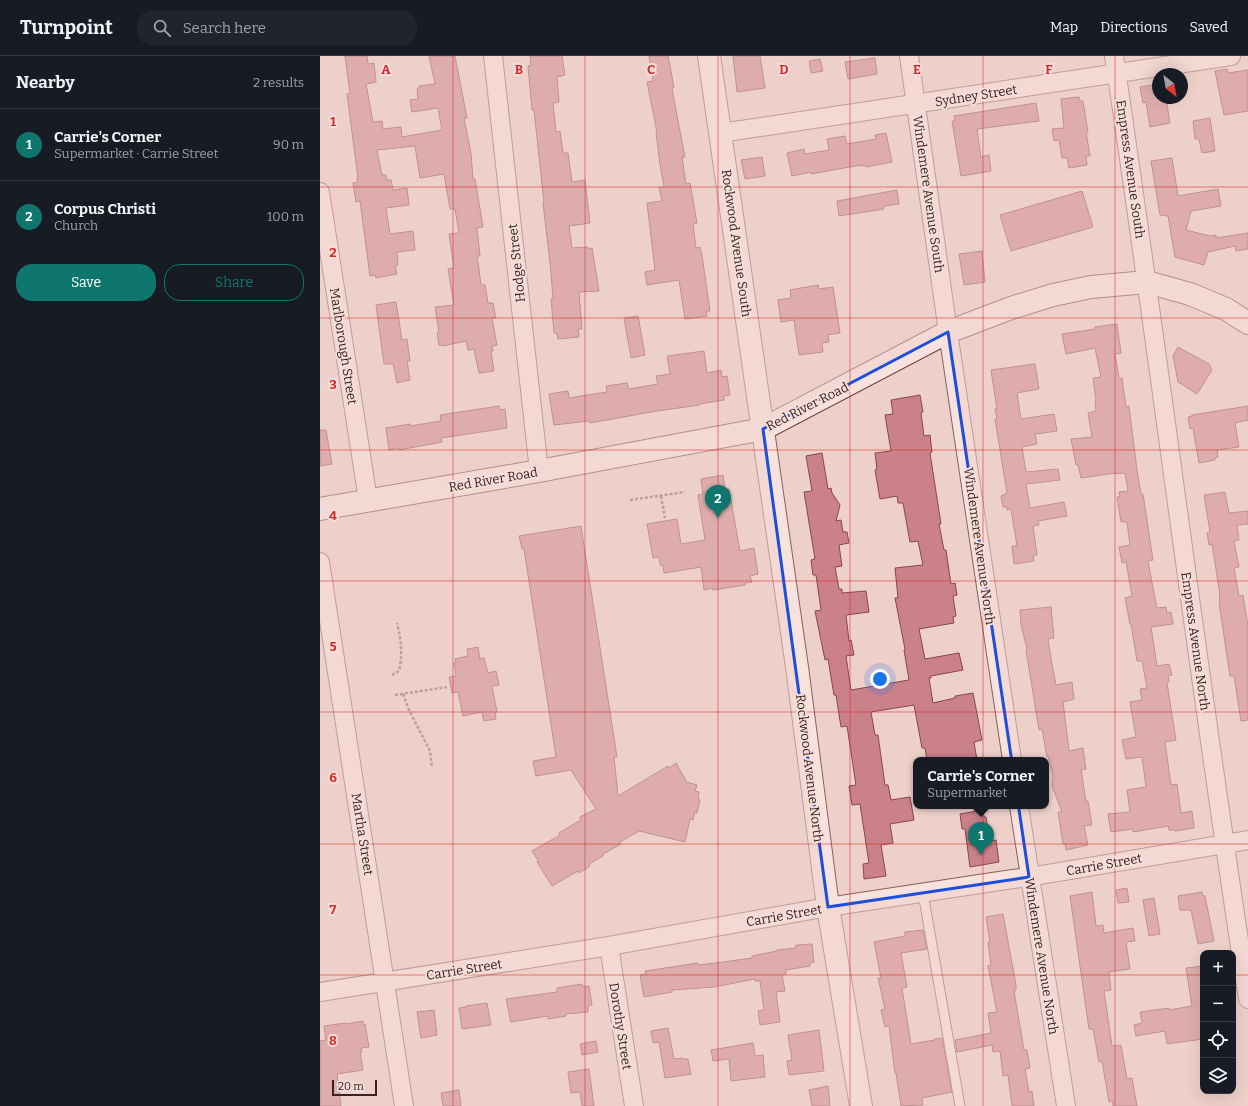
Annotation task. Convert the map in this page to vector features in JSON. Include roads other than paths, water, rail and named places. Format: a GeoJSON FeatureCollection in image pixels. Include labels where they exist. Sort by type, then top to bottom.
{"type":"FeatureCollection","features":[{"type":"Feature","properties":{"kind":"street","name":"Hodge Street"},"geometry":{"type":"LineString","coordinates":[[493,56],[539,471]]}},
{"type":"Feature","properties":{"kind":"street","name":"Rockwood Avenue South"},"geometry":{"type":"LineString","coordinates":[[709,56],[763,429]]}},
{"type":"Feature","properties":{"kind":"street","name":"Windemere Avenue South"},"geometry":{"type":"LineString","coordinates":[[909,56],[948,332]]}},
{"type":"Feature","properties":{"kind":"street","name":"Empress Avenue South"},"geometry":{"type":"LineString","coordinates":[[1114,56],[1147,282]]}},
{"type":"Feature","properties":{"kind":"street","name":"Sydney Street"},"geometry":{"type":"LineString","coordinates":[[721,133],[1231,56]]}},
{"type":"Feature","properties":{"kind":"street","name":"Marlborough Street"},"geometry":{"type":"LineString","coordinates":[[320,192],[368,500]]}},
{"type":"Feature","properties":{"kind":"street","name":"Red River Road"},"geometry":{"type":"LineString","coordinates":[[320,509],[539,471],[763,429],[948,332],[1011,308],[1053,295],[1091,287],[1147,282],[1190,294],[1226,309],[1248,323]]}},
{"type":"Feature","properties":{"kind":"street","name":"Empress Avenue North"},"geometry":{"type":"LineString","coordinates":[[1147,282],[1224,844],[1248,999]]}},
{"type":"Feature","properties":{"kind":"street","name":"Windemere Avenue North"},"geometry":{"type":"LineString","coordinates":[[948,332],[1012,757]]}},
{"type":"Feature","properties":{"kind":"street","name":"Rockwood Avenue North"},"geometry":{"type":"LineString","coordinates":[[763,429],[797,667],[828,907],[861,1106]]}},
{"type":"Feature","properties":{"kind":"street","name":"Martha Street"},"geometry":{"type":"LineString","coordinates":[[320,562],[404,1106]]}},
{"type":"Feature","properties":{"kind":"street","name":"Windemere Avenue North"},"geometry":{"type":"LineString","coordinates":[[1018,809],[1066,1106]]}},
{"type":"Feature","properties":{"kind":"street","name":"Carrie Street"},"geometry":{"type":"LineString","coordinates":[[320,992],[609,946],[828,907],[1006,880],[1029,878],[1248,840]]}},
{"type":"Feature","properties":{"kind":"street","name":"Dorothy Street"},"geometry":{"type":"LineString","coordinates":[[609,946],[634,1106]]}},
{"type":"Feature","properties":{"kind":"lane"},"geometry":{"type":"LineString","coordinates":[[924,893],[960,1106]]}},
{"type":"Feature","properties":{"kind":"place","name":"Corpus Christi"},"geometry":{"type":"Point","coordinates":[718,518]}},
{"type":"Feature","properties":{"kind":"place","name":"Carrie's Corner"},"geometry":{"type":"Point","coordinates":[981,855]}}]}
